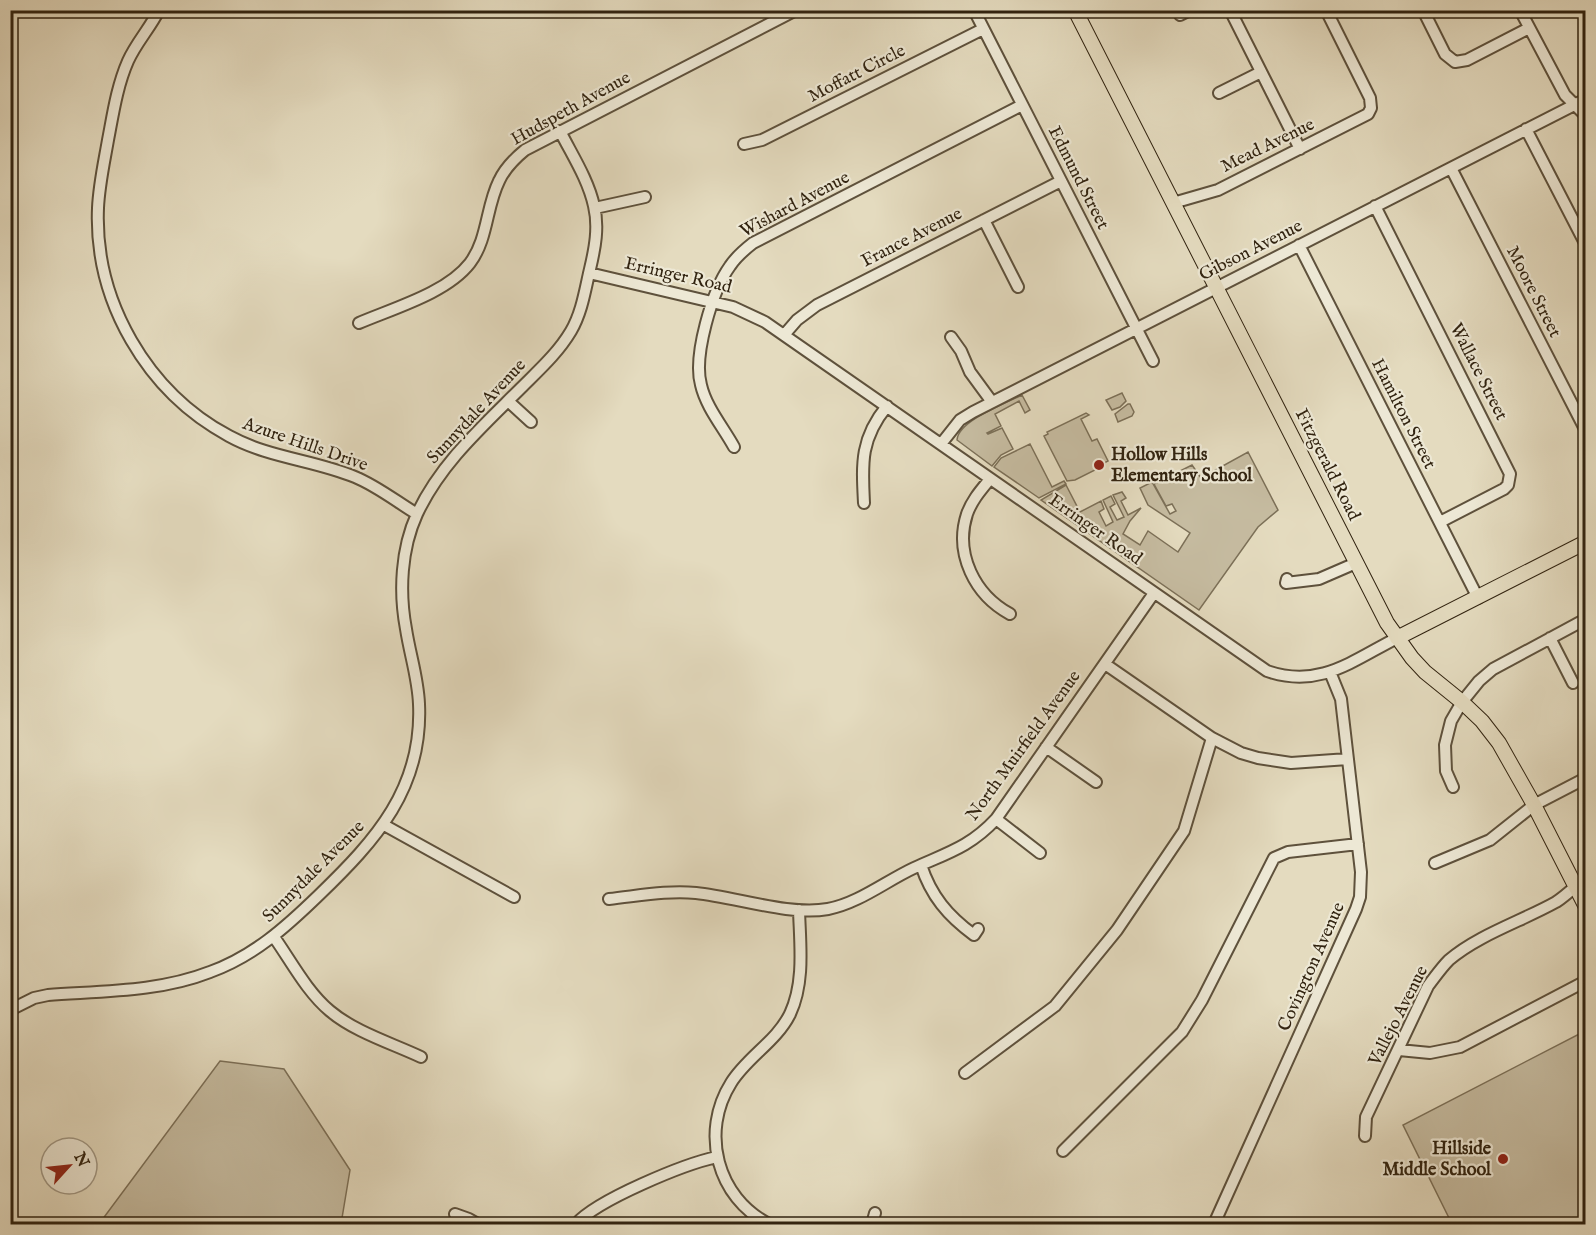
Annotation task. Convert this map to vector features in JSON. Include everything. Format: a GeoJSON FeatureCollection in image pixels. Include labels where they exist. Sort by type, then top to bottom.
{"type":"FeatureCollection","features":[{"type":"Feature","properties":{"kind":"main road","name":"Fitzgerald Road"},"geometry":{"type":"LineString","coordinates":[[1075,10],[1356,563],[1397,638],[1425,672],[1462,702],[1499,742],[1580,882],[1586,907]]}},
{"type":"Feature","properties":{"kind":"main road","name":"Erringer Road"},"geometry":{"type":"LineString","coordinates":[[1397,638],[1586,542]]}},
{"type":"Feature","properties":{"kind":"street","name":"Azure Hills Drive"},"geometry":{"type":"LineString","coordinates":[[159,10],[134,48],[122,76],[115,102],[98,209],[99,242],[105,276],[123,326],[138,352],[163,385],[205,421],[258,450],[356,477],[417,514]]}},
{"type":"Feature","properties":{"kind":"street","name":"Hudspeth Avenue"},"geometry":{"type":"LineString","coordinates":[[359,324],[440,288],[460,274],[480,247],[495,191],[505,170],[525,150],[796,10]]}},
{"type":"Feature","properties":{"kind":"street","name":"Edmund Street"},"geometry":{"type":"LineString","coordinates":[[974,10],[1152,361]]}},
{"type":"Feature","properties":{"kind":"street"},"geometry":{"type":"LineString","coordinates":[[1230,10],[1300,149]]}},
{"type":"Feature","properties":{"kind":"street","name":"Mead Avenue"},"geometry":{"type":"LineString","coordinates":[[1173,203],[1218,190],[1363,117],[1371,108],[1370,98],[1326,10]]}},
{"type":"Feature","properties":{"kind":"street"},"geometry":{"type":"LineString","coordinates":[[1423,10],[1445,54],[1455,62],[1467,60],[1529,28]]}},
{"type":"Feature","properties":{"kind":"street"},"geometry":{"type":"LineString","coordinates":[[1520,10],[1555,79],[1565,95],[1586,116]]}},
{"type":"Feature","properties":{"kind":"street","name":"Moffatt Circle"},"geometry":{"type":"LineString","coordinates":[[744,144],[762,140],[983,29]]}},
{"type":"Feature","properties":{"kind":"street"},"geometry":{"type":"LineString","coordinates":[[1219,93],[1261,72]]}},
{"type":"Feature","properties":{"kind":"street","name":"Gibson Avenue"},"geometry":{"type":"LineString","coordinates":[[941,444],[960,420],[992,402],[1586,99]]}},
{"type":"Feature","properties":{"kind":"street","name":"Wishard Avenue"},"geometry":{"type":"LineString","coordinates":[[734,447],[704,395],[699,373],[700,349],[713,302],[729,267],[738,255],[753,243],[1022,105]]}},
{"type":"Feature","properties":{"kind":"street"},"geometry":{"type":"LineString","coordinates":[[1526,129],[1586,245]]}},
{"type":"Feature","properties":{"kind":"street","name":"Sunnydale Avenue"},"geometry":{"type":"LineString","coordinates":[[10,1010],[27,1001],[48,995],[146,988],[186,980],[233,963],[274,937],[348,867],[384,825],[407,780],[418,731],[420,706],[417,680],[402,604],[405,552],[411,527],[441,472],[551,358],[572,329],[579,313],[596,237],[595,208],[589,189],[560,131]]}},
{"type":"Feature","properties":{"kind":"street","name":"Moore Street"},"geometry":{"type":"LineString","coordinates":[[1451,168],[1586,431]]}},
{"type":"Feature","properties":{"kind":"street","name":"France Avenue"},"geometry":{"type":"LineString","coordinates":[[784,335],[797,320],[817,305],[1061,181]]}},
{"type":"Feature","properties":{"kind":"street"},"geometry":{"type":"LineString","coordinates":[[595,208],[645,197]]}},
{"type":"Feature","properties":{"kind":"street","name":"Wallace Street"},"geometry":{"type":"LineString","coordinates":[[1376,206],[1510,474],[1510,480],[1504,489],[1440,522]]}},
{"type":"Feature","properties":{"kind":"street"},"geometry":{"type":"LineString","coordinates":[[984,220],[1018,287]]}},
{"type":"Feature","properties":{"kind":"street","name":"Hamilton Street"},"geometry":{"type":"LineString","coordinates":[[1299,245],[1478,598]]}},
{"type":"Feature","properties":{"kind":"street","name":"Erringer Road"},"geometry":{"type":"LineString","coordinates":[[589,273],[713,302],[749,313],[887,406],[1267,671],[1282,676],[1314,677],[1330,672],[1397,638]]}},
{"type":"Feature","properties":{"kind":"street"},"geometry":{"type":"LineString","coordinates":[[951,337],[961,351],[970,372],[992,402]]}},
{"type":"Feature","properties":{"kind":"street"},"geometry":{"type":"LineString","coordinates":[[508,401],[531,422]]}},
{"type":"Feature","properties":{"kind":"street"},"geometry":{"type":"LineString","coordinates":[[864,503],[862,464],[864,447],[872,426],[887,406]]}},
{"type":"Feature","properties":{"kind":"street"},"geometry":{"type":"LineString","coordinates":[[990,479],[976,496],[968,513],[963,533],[964,552],[970,572],[979,589],[992,603],[1010,614]]}},
{"type":"Feature","properties":{"kind":"street"},"geometry":{"type":"LineString","coordinates":[[1287,579],[1286,583],[1319,579],[1356,563]]}},
{"type":"Feature","properties":{"kind":"street","name":"North Muirfield Avenue"},"geometry":{"type":"LineString","coordinates":[[609,899],[679,892],[814,911],[840,906],[862,897],[891,879],[969,844],[996,819],[1154,593]]}},
{"type":"Feature","properties":{"kind":"street"},"geometry":{"type":"LineString","coordinates":[[1454,787],[1446,771],[1445,745],[1451,721],[1462,702],[1479,681],[1493,669],[1586,619]]}},
{"type":"Feature","properties":{"kind":"street"},"geometry":{"type":"LineString","coordinates":[[1550,638],[1573,683]]}},
{"type":"Feature","properties":{"kind":"street"},"geometry":{"type":"LineString","coordinates":[[1105,664],[1212,738],[1241,753],[1275,762],[1308,763],[1348,759]]}},
{"type":"Feature","properties":{"kind":"street","name":"Covington Avenue"},"geometry":{"type":"LineString","coordinates":[[1214,1224],[1356,909],[1361,883],[1358,844],[1341,699],[1330,672]]}},
{"type":"Feature","properties":{"kind":"street"},"geometry":{"type":"LineString","coordinates":[[965,1073],[1055,1006],[1117,930],[1184,831],[1191,815],[1212,738]]}},
{"type":"Feature","properties":{"kind":"street"},"geometry":{"type":"LineString","coordinates":[[1046,747],[1096,782]]}},
{"type":"Feature","properties":{"kind":"street"},"geometry":{"type":"LineString","coordinates":[[1435,863],[1490,840],[1534,805],[1586,778]]}},
{"type":"Feature","properties":{"kind":"street"},"geometry":{"type":"LineString","coordinates":[[996,819],[1040,853]]}},
{"type":"Feature","properties":{"kind":"street"},"geometry":{"type":"LineString","coordinates":[[384,825],[514,897]]}},
{"type":"Feature","properties":{"kind":"street"},"geometry":{"type":"LineString","coordinates":[[1063,1151],[1182,1032],[1202,1000],[1274,858],[1288,852],[1358,844]]}},
{"type":"Feature","properties":{"kind":"street"},"geometry":{"type":"LineString","coordinates":[[921,865],[931,890],[946,912],[974,934],[978,929]]}},
{"type":"Feature","properties":{"kind":"street","name":"Vallejo Avenue"},"geometry":{"type":"LineString","coordinates":[[1365,1136],[1366,1117],[1428,986],[1449,960],[1468,947],[1555,902],[1580,882]]}},
{"type":"Feature","properties":{"kind":"street"},"geometry":{"type":"LineString","coordinates":[[769,1224],[753,1214],[734,1195],[721,1171],[717,1157],[715,1132],[724,1094],[740,1071],[783,1027],[795,1003],[800,976],[800,910]]}},
{"type":"Feature","properties":{"kind":"street"},"geometry":{"type":"LineString","coordinates":[[274,937],[314,995],[331,1012],[349,1024],[421,1057]]}},
{"type":"Feature","properties":{"kind":"street"},"geometry":{"type":"LineString","coordinates":[[1399,1050],[1430,1053],[1460,1047],[1586,981]]}},
{"type":"Feature","properties":{"kind":"street"},"geometry":{"type":"LineString","coordinates":[[576,1224],[591,1211],[610,1200],[682,1167],[717,1157]]}},
{"type":"Feature","properties":{"kind":"street"},"geometry":{"type":"LineString","coordinates":[[455,1214],[478,1224]]}},
{"type":"Feature","properties":{"kind":"shaded area"},"geometry":{"type":"Polygon","coordinates":[[[1122,393],[1126,401],[1120,407],[1112,410],[1106,400],[1122,393]]]}},
{"type":"Feature","properties":{"kind":"shaded area"},"geometry":{"type":"Polygon","coordinates":[[[1022,395],[1030,410],[1025,413],[1019,401],[995,414],[1001,426],[987,433],[1002,428],[1013,449],[1001,455],[992,466],[957,440],[965,426],[1022,395]]]}},
{"type":"Feature","properties":{"kind":"shaded area"},"geometry":{"type":"Polygon","coordinates":[[[1128,404],[1134,412],[1132,416],[1118,422],[1115,414],[1128,404]]]}},
{"type":"Feature","properties":{"kind":"shaded area"},"geometry":{"type":"Polygon","coordinates":[[[1086,413],[1089,415],[1081,419],[1092,441],[1097,439],[1108,461],[1104,463],[1105,465],[1075,480],[1067,481],[1044,436],[1048,434],[1047,432],[1086,413]]]}},
{"type":"Feature","properties":{"kind":"shaded area"},"geometry":{"type":"Polygon","coordinates":[[[1030,444],[1052,487],[1064,481],[1066,484],[1039,498],[994,467],[1001,458],[1030,444]]]}},
{"type":"Feature","properties":{"kind":"shaded area"},"geometry":{"type":"Polygon","coordinates":[[[1248,452],[1278,510],[1258,527],[1199,610],[1041,500],[1066,485],[1080,512],[1101,501],[1104,509],[1099,512],[1106,526],[1113,522],[1103,500],[1111,496],[1115,504],[1110,507],[1117,520],[1124,517],[1113,495],[1122,492],[1126,498],[1121,501],[1128,515],[1141,508],[1123,534],[1140,545],[1148,531],[1178,552],[1190,533],[1148,505],[1140,488],[1152,482],[1170,514],[1176,511],[1172,504],[1166,506],[1154,484],[1192,465],[1201,478],[1248,452]]]}},
{"type":"Feature","properties":{"kind":"shaded area","name":"Hillside Middle School"},"geometry":{"type":"Polygon","coordinates":[[[1585,1031],[1585,1224],[1452,1224],[1403,1125],[1585,1031]]]}},
{"type":"Feature","properties":{"kind":"shaded area"},"geometry":{"type":"Polygon","coordinates":[[[220,1061],[284,1069],[350,1170],[341,1224],[99,1224],[220,1061]]]}},
{"type":"Feature","properties":{"kind":"place","name":"Hollow Hills Elementary School"},"geometry":{"type":"Point","coordinates":[1099,465]}},
{"type":"Feature","properties":{"kind":"place","name":"Hillside Middle School"},"geometry":{"type":"Point","coordinates":[1503,1159]}}]}
